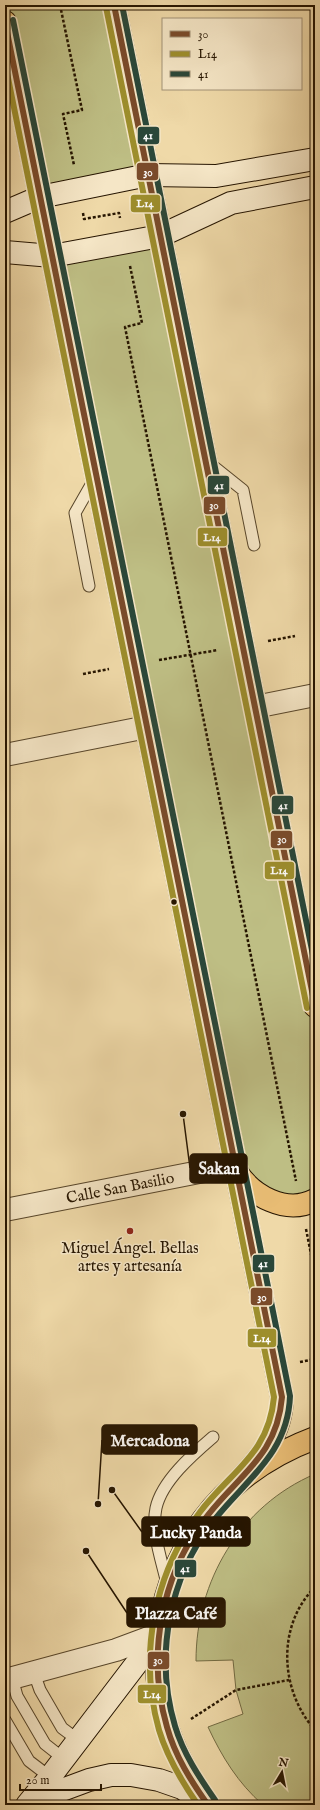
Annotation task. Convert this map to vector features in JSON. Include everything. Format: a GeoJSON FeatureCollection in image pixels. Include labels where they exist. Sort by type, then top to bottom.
{"type":"FeatureCollection","features":[{"type":"Feature","properties":{"kind":"main road"},"geometry":{"type":"LineString","coordinates":[[114,5],[315,1006]]}},
{"type":"Feature","properties":{"kind":"main road"},"geometry":{"type":"LineString","coordinates":[[5,22],[236,1168],[282,1404],[282,1412],[276,1432],[268,1447],[254,1466],[206,1517],[194,1533],[184,1551],[168,1589],[162,1612],[159,1634],[158,1681],[167,1727],[180,1760],[207,1805]]}},
{"type":"Feature","properties":{"kind":"main road"},"geometry":{"type":"LineString","coordinates":[[5,212],[40,197],[148,175],[216,176],[315,159]]}},
{"type":"Feature","properties":{"kind":"main road"},"geometry":{"type":"LineString","coordinates":[[5,252],[52,256],[160,236],[231,203],[315,187]]}},
{"type":"Feature","properties":{"kind":"main road"},"geometry":{"type":"LineString","coordinates":[[255,707],[315,695]]}},
{"type":"Feature","properties":{"kind":"main road"},"geometry":{"type":"LineString","coordinates":[[5,755],[147,727]]}},
{"type":"Feature","properties":{"kind":"main road"},"geometry":{"type":"LineString","coordinates":[[236,1168],[248,1186],[277,1204],[289,1206],[308,1203]]}},
{"type":"Feature","properties":{"kind":"main road","name":"Calle San Basilio"},"geometry":{"type":"LineString","coordinates":[[5,1210],[236,1168]]}},
{"type":"Feature","properties":{"kind":"main road"},"geometry":{"type":"LineString","coordinates":[[234,1486],[248,1474],[279,1454],[315,1438]]}},
{"type":"Feature","properties":{"kind":"main road"},"geometry":{"type":"LineString","coordinates":[[8,1679],[116,1650],[159,1634]]}},
{"type":"Feature","properties":{"kind":"main road"},"geometry":{"type":"LineString","coordinates":[[27,1805],[159,1634]]}},
{"type":"Feature","properties":{"kind":"main road"},"geometry":{"type":"LineString","coordinates":[[32,1805],[49,1795],[82,1782],[110,1776],[131,1775],[159,1780],[182,1788],[207,1805]]}},
{"type":"Feature","properties":{"kind":"lane"},"geometry":{"type":"LineString","coordinates":[[205,460],[243,490],[254,545]]}},
{"type":"Feature","properties":{"kind":"lane"},"geometry":{"type":"LineString","coordinates":[[89,586],[75,513],[96,476]]}},
{"type":"Feature","properties":{"kind":"lane"},"geometry":{"type":"LineString","coordinates":[[168,1589],[156,1533],[156,1509],[162,1490],[194,1454],[213,1437]]}},
{"type":"Feature","properties":{"kind":"lane"},"geometry":{"type":"LineString","coordinates":[[34,1673],[40,1690],[62,1728],[78,1740]]}},
{"type":"Feature","properties":{"kind":"lane"},"geometry":{"type":"LineString","coordinates":[[8,1679],[45,1744],[64,1759]]}},
{"type":"Feature","properties":{"kind":"lane"},"geometry":{"type":"LineString","coordinates":[[5,1720],[29,1761],[50,1777]]}},
{"type":"Feature","properties":{"kind":"path"},"geometry":{"type":"LineString","coordinates":[[60,5],[82,110],[64,114],[84,219],[119,213],[121,220]]}},
{"type":"Feature","properties":{"kind":"path"},"geometry":{"type":"LineString","coordinates":[[130,265],[142,323],[125,327],[190,654],[308,1203],[315,1274]]}},
{"type":"Feature","properties":{"kind":"path"},"geometry":{"type":"LineString","coordinates":[[83,674],[295,636]]}},
{"type":"Feature","properties":{"kind":"path"},"geometry":{"type":"LineString","coordinates":[[296,1363],[315,1359]]}},
{"type":"Feature","properties":{"kind":"path"},"geometry":{"type":"LineString","coordinates":[[315,1587],[299,1610],[290,1632],[287,1656],[289,1680],[298,1706],[315,1730]]}},
{"type":"Feature","properties":{"kind":"path"},"geometry":{"type":"LineString","coordinates":[[190,1720],[236,1690],[289,1680]]}},
{"type":"Feature","properties":{"kind":"green space"},"geometry":{"type":"Polygon","coordinates":[[[5,5],[114,5],[148,175],[40,197],[5,22],[5,5]]]}},
{"type":"Feature","properties":{"kind":"green space"},"geometry":{"type":"Polygon","coordinates":[[[160,236],[315,1006],[315,1200],[248,1186],[52,256],[160,236]]]}},
{"type":"Feature","properties":{"kind":"green space"},"geometry":{"type":"Polygon","coordinates":[[[315,1474],[315,1805],[263,1805],[238,1779],[219,1749],[208,1727],[243,1714],[236,1690],[233,1660],[196,1661],[198,1631],[204,1603],[214,1575],[227,1550],[244,1526],[265,1505],[288,1488],[315,1474]]]}},
{"type":"Feature","properties":{"kind":"transit line","name":"30"},"geometry":{"type":"LineString","coordinates":[[114,5],[315,1006]]}},
{"type":"Feature","properties":{"kind":"transit line","name":"41"},"geometry":{"type":"LineString","coordinates":[[122,5],[315,965]]}},
{"type":"Feature","properties":{"kind":"transit line","name":"L14"},"geometry":{"type":"LineString","coordinates":[[106,7],[307,1008]]}},
{"type":"Feature","properties":{"kind":"transit line","name":"41"},"geometry":{"type":"LineString","coordinates":[[13,20],[290,1396],[288,1416],[282,1434],[274,1449],[264,1464],[215,1519],[199,1541],[186,1566],[177,1591],[170,1618],[166,1645],[166,1672],[169,1699],[175,1726],[182,1746],[197,1774],[215,1800]]}},
{"type":"Feature","properties":{"kind":"transit line","name":"30"},"geometry":{"type":"LineString","coordinates":[[5,22],[282,1397],[279,1417],[273,1434],[265,1449],[256,1462],[220,1500],[192,1538],[179,1563],[169,1589],[162,1616],[158,1644],[158,1672],[161,1700],[167,1727],[174,1748],[184,1768],[208,1805]]}},
{"type":"Feature","properties":{"kind":"transit line","name":"L14"},"geometry":{"type":"LineString","coordinates":[[5,63],[274,1397],[271,1417],[257,1448],[200,1512],[184,1536],[171,1562],[161,1588],[154,1616],[150,1673],[153,1702],[159,1730],[166,1750],[186,1787],[198,1805]]}},
{"type":"Feature","properties":{"kind":"place","name":"Sakan"},"geometry":{"type":"Point","coordinates":[183,1114]}},
{"type":"Feature","properties":{"kind":"place","name":"Miguel Ángel. Bellas artes y artesanía"},"geometry":{"type":"Point","coordinates":[130,1231]}},
{"type":"Feature","properties":{"kind":"place","name":"Lucky Panda"},"geometry":{"type":"Point","coordinates":[112,1490]}},
{"type":"Feature","properties":{"kind":"place","name":"Mercadona"},"geometry":{"type":"Point","coordinates":[98,1504]}},
{"type":"Feature","properties":{"kind":"place","name":"Plazza Café"},"geometry":{"type":"Point","coordinates":[86,1551]}}]}
